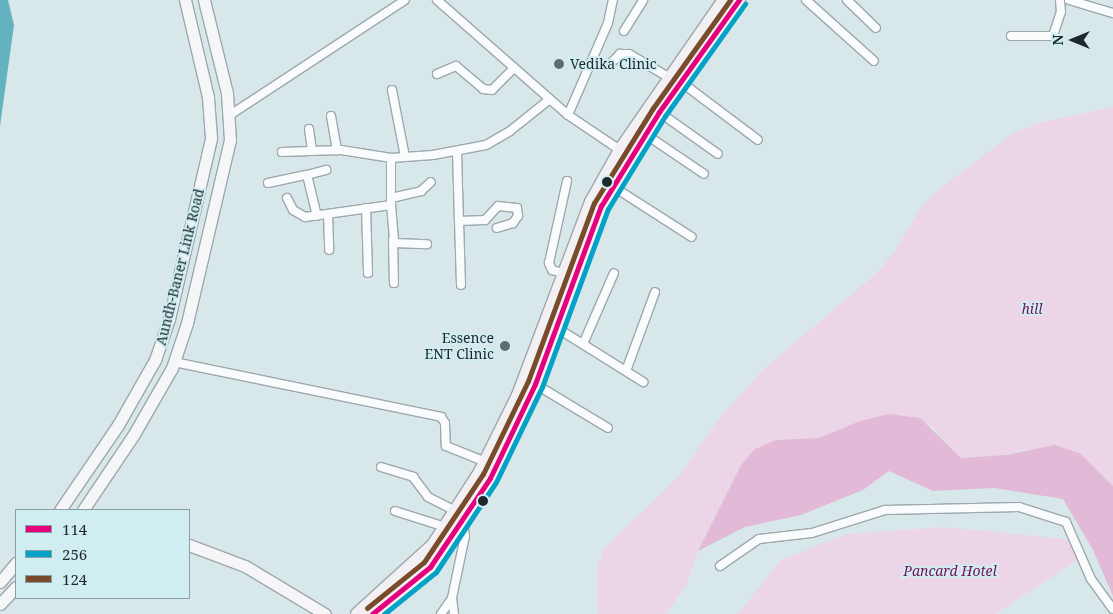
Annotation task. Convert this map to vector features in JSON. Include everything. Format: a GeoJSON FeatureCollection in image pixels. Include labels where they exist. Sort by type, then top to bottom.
{"type":"FeatureCollection","features":[{"type":"Feature","properties":{"kind":"main road","name":"Aundh-Baner Link Road"},"geometry":{"type":"LineString","coordinates":[[62,508],[118,425],[160,347],[211,138],[212,116],[185,0]]}},
{"type":"Feature","properties":{"kind":"main road","name":"Aundh-Baner Link Road"},"geometry":{"type":"LineString","coordinates":[[84,509],[134,434],[174,362],[187,323],[230,140],[230,115],[204,0]]}},
{"type":"Feature","properties":{"kind":"main road"},"geometry":{"type":"LineString","coordinates":[[372,614],[426,570],[486,462],[518,395],[584,217],[675,80],[724,0]]}},
{"type":"Feature","properties":{"kind":"main road"},"geometry":{"type":"LineString","coordinates":[[625,153],[645,134],[659,112],[675,80],[739,0]]}},
{"type":"Feature","properties":{"kind":"main road"},"geometry":{"type":"LineString","coordinates":[[212,116],[230,115]]}},
{"type":"Feature","properties":{"kind":"main road"},"geometry":{"type":"LineString","coordinates":[[357,614],[409,570],[433,545],[500,460],[535,384],[557,328],[607,183]]}},
{"type":"Feature","properties":{"kind":"main road"},"geometry":{"type":"LineString","coordinates":[[190,545],[245,566],[325,614]]}},
{"type":"Feature","properties":{"kind":"main road"},"geometry":{"type":"LineString","coordinates":[[0,582],[15,564]]}},
{"type":"Feature","properties":{"kind":"main road"},"geometry":{"type":"LineString","coordinates":[[0,604],[15,588]]}},
{"type":"Feature","properties":{"kind":"street"},"geometry":{"type":"LineString","coordinates":[[230,115],[405,0]]}},
{"type":"Feature","properties":{"kind":"street"},"geometry":{"type":"LineString","coordinates":[[437,0],[568,115],[625,153]]}},
{"type":"Feature","properties":{"kind":"street"},"geometry":{"type":"LineString","coordinates":[[568,115],[608,23],[613,0]]}},
{"type":"Feature","properties":{"kind":"street"},"geometry":{"type":"LineString","coordinates":[[624,31],[643,0]]}},
{"type":"Feature","properties":{"kind":"street"},"geometry":{"type":"LineString","coordinates":[[806,0],[874,61]]}},
{"type":"Feature","properties":{"kind":"street"},"geometry":{"type":"LineString","coordinates":[[847,0],[876,28]]}},
{"type":"Feature","properties":{"kind":"street"},"geometry":{"type":"LineString","coordinates":[[1011,36],[1053,36],[1061,12],[1060,0]]}},
{"type":"Feature","properties":{"kind":"street"},"geometry":{"type":"LineString","coordinates":[[1068,0],[1113,13]]}},
{"type":"Feature","properties":{"kind":"street"},"geometry":{"type":"LineString","coordinates":[[611,63],[620,54],[629,54],[675,80],[758,140]]}},
{"type":"Feature","properties":{"kind":"street"},"geometry":{"type":"LineString","coordinates":[[437,74],[456,66],[478,85],[492,90],[513,68]]}},
{"type":"Feature","properties":{"kind":"street"},"geometry":{"type":"LineString","coordinates":[[392,90],[405,157]]}},
{"type":"Feature","properties":{"kind":"street"},"geometry":{"type":"LineString","coordinates":[[282,152],[337,150],[391,158],[457,151],[486,145],[510,131],[550,99]]}},
{"type":"Feature","properties":{"kind":"street"},"geometry":{"type":"LineString","coordinates":[[659,112],[718,154]]}},
{"type":"Feature","properties":{"kind":"street"},"geometry":{"type":"LineString","coordinates":[[332,116],[337,150]]}},
{"type":"Feature","properties":{"kind":"street"},"geometry":{"type":"LineString","coordinates":[[309,129],[312,151]]}},
{"type":"Feature","properties":{"kind":"street"},"geometry":{"type":"LineString","coordinates":[[645,134],[704,174]]}},
{"type":"Feature","properties":{"kind":"street"},"geometry":{"type":"LineString","coordinates":[[457,151],[461,285]]}},
{"type":"Feature","properties":{"kind":"street"},"geometry":{"type":"LineString","coordinates":[[391,158],[394,284]]}},
{"type":"Feature","properties":{"kind":"street"},"geometry":{"type":"LineString","coordinates":[[268,183],[326,170]]}},
{"type":"Feature","properties":{"kind":"street"},"geometry":{"type":"LineString","coordinates":[[307,175],[316,216]]}},
{"type":"Feature","properties":{"kind":"street"},"geometry":{"type":"LineString","coordinates":[[563,273],[552,270],[549,263],[567,181]]}},
{"type":"Feature","properties":{"kind":"street"},"geometry":{"type":"LineString","coordinates":[[287,198],[299,217],[316,216],[366,208],[391,201],[421,191],[431,182]]}},
{"type":"Feature","properties":{"kind":"street"},"geometry":{"type":"LineString","coordinates":[[607,183],[692,237]]}},
{"type":"Feature","properties":{"kind":"street"},"geometry":{"type":"LineString","coordinates":[[459,221],[485,220],[498,206],[517,208],[518,216],[513,223],[497,228]]}},
{"type":"Feature","properties":{"kind":"street"},"geometry":{"type":"LineString","coordinates":[[366,208],[368,273]]}},
{"type":"Feature","properties":{"kind":"street"},"geometry":{"type":"LineString","coordinates":[[328,214],[329,250]]}},
{"type":"Feature","properties":{"kind":"street"},"geometry":{"type":"LineString","coordinates":[[393,240],[396,243],[428,244]]}},
{"type":"Feature","properties":{"kind":"street"},"geometry":{"type":"LineString","coordinates":[[583,344],[614,272]]}},
{"type":"Feature","properties":{"kind":"street"},"geometry":{"type":"LineString","coordinates":[[626,371],[655,292]]}},
{"type":"Feature","properties":{"kind":"street"},"geometry":{"type":"LineString","coordinates":[[557,328],[643,382]]}},
{"type":"Feature","properties":{"kind":"street"},"geometry":{"type":"LineString","coordinates":[[174,362],[441,417],[445,422],[446,446],[486,462]]}},
{"type":"Feature","properties":{"kind":"street"},"geometry":{"type":"LineString","coordinates":[[535,384],[608,428]]}},
{"type":"Feature","properties":{"kind":"street"},"geometry":{"type":"LineString","coordinates":[[382,467],[413,477],[428,497],[465,536],[452,598],[454,614]]}},
{"type":"Feature","properties":{"kind":"street"},"geometry":{"type":"LineString","coordinates":[[720,566],[759,539],[812,533],[885,510],[1019,507],[1066,522],[1091,579],[1113,609]]}},
{"type":"Feature","properties":{"kind":"street"},"geometry":{"type":"LineString","coordinates":[[395,511],[452,521]]}},
{"type":"Feature","properties":{"kind":"street"},"geometry":{"type":"LineString","coordinates":[[441,614],[452,598]]}},
{"type":"Feature","properties":{"kind":"green space","name":"hill"},"geometry":{"type":"Polygon","coordinates":[[[1113,107],[1113,486],[1095,467],[1023,450],[1006,455],[961,458],[931,426],[890,414],[860,421],[819,438],[776,440],[755,449],[741,465],[698,551],[686,585],[666,614],[598,614],[597,567],[605,548],[680,475],[721,416],[764,369],[877,273],[895,251],[921,207],[937,191],[1012,134],[1042,122],[1113,107]]]}},
{"type":"Feature","properties":{"kind":"green space","name":"Pancard Hotel"},"geometry":{"type":"Polygon","coordinates":[[[944,527],[1066,539],[1079,559],[995,614],[738,614],[781,560],[847,534],[944,527]]]}},
{"type":"Feature","properties":{"kind":"shaded area"},"geometry":{"type":"Polygon","coordinates":[[[889,414],[920,418],[961,458],[1006,455],[1055,445],[1081,454],[1113,486],[1113,596],[1093,550],[1063,499],[994,488],[933,491],[889,471],[863,490],[801,515],[745,527],[698,551],[741,465],[755,449],[776,440],[819,438],[860,421],[889,414]]]}},
{"type":"Feature","properties":{"kind":"water"},"geometry":{"type":"Polygon","coordinates":[[[0,0],[8,0],[14,25],[0,126],[0,0]]]}},
{"type":"Feature","properties":{"kind":"transit line","name":"124"},"geometry":{"type":"LineString","coordinates":[[367,608],[424,562],[483,474],[528,381],[594,203],[653,108],[730,0]]}},
{"type":"Feature","properties":{"kind":"transit line","name":"114"},"geometry":{"type":"LineString","coordinates":[[372,614],[430,567],[490,478],[535,384],[601,206],[659,112],[739,0]]}},
{"type":"Feature","properties":{"kind":"transit line","name":"256"},"geometry":{"type":"LineString","coordinates":[[384,614],[436,572],[496,482],[542,387],[608,209],[665,116],[745,4]]}},
{"type":"Feature","properties":{"kind":"place","name":"Vedika Clinic"},"geometry":{"type":"Point","coordinates":[559,64]}},
{"type":"Feature","properties":{"kind":"place","name":"Essence ENT Clinic"},"geometry":{"type":"Point","coordinates":[505,346]}}]}
